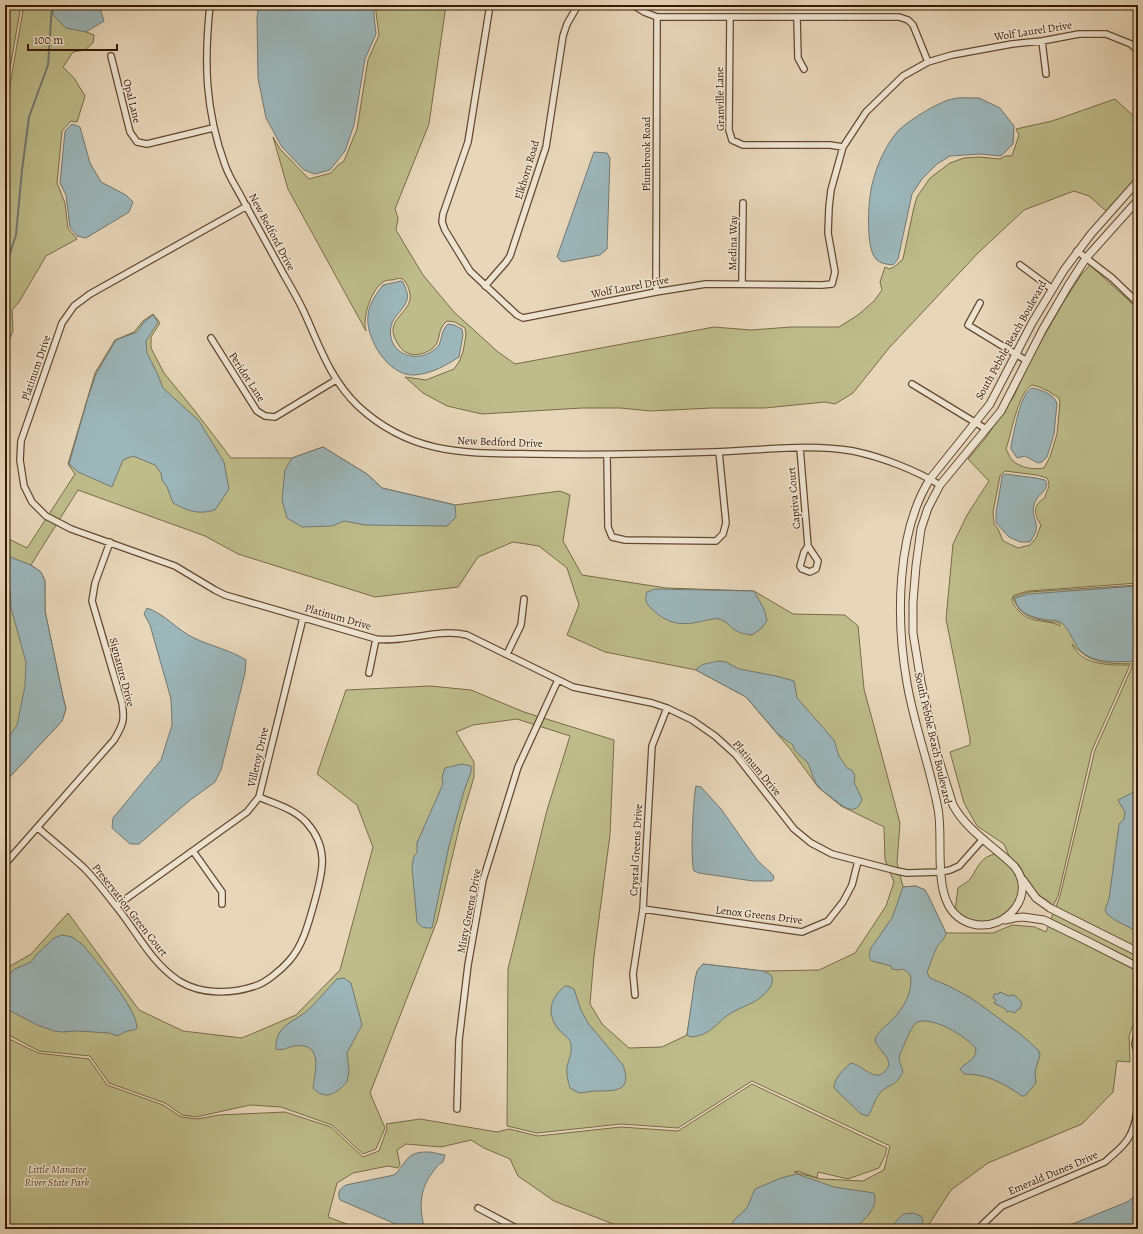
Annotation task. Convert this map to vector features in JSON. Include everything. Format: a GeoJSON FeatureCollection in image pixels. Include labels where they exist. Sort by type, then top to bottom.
{"type":"FeatureCollection","features":[{"type":"Feature","properties":{"kind":"street","name":"New Bedford Drive"},"geometry":{"type":"LineString","coordinates":[[210,5],[207,39],[206,81],[213,128],[226,167],[304,311],[319,349],[336,380],[358,405],[381,424],[412,441],[438,449],[475,454],[607,455],[800,448],[851,451],[877,456],[930,479],[940,485]]}},
{"type":"Feature","properties":{"kind":"street","name":"Wolf Laurel Drive"},"geometry":{"type":"LineString","coordinates":[[490,5],[468,142],[443,214],[442,222],[444,230],[470,271],[485,286],[523,318],[656,292],[706,284],[832,284],[835,272],[828,233],[829,207],[843,147],[866,112],[904,76],[928,62],[960,54],[1012,44],[1042,41],[1079,34],[1106,34],[1130,44],[1138,51]]}},
{"type":"Feature","properties":{"kind":"street","name":"Elkhorn Road"},"geometry":{"type":"LineString","coordinates":[[485,286],[510,256],[546,148],[563,36],[567,24],[578,5]]}},
{"type":"Feature","properties":{"kind":"street"},"geometry":{"type":"LineString","coordinates":[[633,5],[644,12],[657,17],[898,17],[908,20],[913,25],[928,62]]}},
{"type":"Feature","properties":{"kind":"street","name":"Plumbrook Road"},"geometry":{"type":"LineString","coordinates":[[656,292],[657,17]]}},
{"type":"Feature","properties":{"kind":"street","name":"Granville Lane"},"geometry":{"type":"LineString","coordinates":[[730,17],[729,130],[732,140],[743,145],[830,145],[843,147]]}},
{"type":"Feature","properties":{"kind":"street"},"geometry":{"type":"LineString","coordinates":[[796,17],[798,58],[804,69]]}},
{"type":"Feature","properties":{"kind":"street"},"geometry":{"type":"LineString","coordinates":[[1042,41],[1046,74]]}},
{"type":"Feature","properties":{"kind":"street","name":"Opal Lane"},"geometry":{"type":"LineString","coordinates":[[111,56],[130,132],[136,142],[147,144],[213,128]]}},
{"type":"Feature","properties":{"kind":"street","name":"South Pebble Beach Boulevard"},"geometry":{"type":"LineString","coordinates":[[1138,181],[1077,251],[1051,288],[990,404],[930,479],[918,501],[910,527],[903,564],[900,609],[902,649],[907,683],[939,811],[941,872],[944,898],[948,907],[956,916],[969,923],[979,925],[999,923],[1018,917],[1044,920],[1138,967]]}},
{"type":"Feature","properties":{"kind":"street","name":"South Pebble Beach Boulevard"},"geometry":{"type":"LineString","coordinates":[[1138,200],[1086,258],[1053,310],[1001,411],[940,485],[928,508],[921,529],[913,602],[913,633],[921,682],[937,754],[953,805],[965,823],[1011,863],[1020,873],[1032,894],[1046,906],[1138,952]]}},
{"type":"Feature","properties":{"kind":"street","name":"Medina Way"},"geometry":{"type":"LineString","coordinates":[[742,283],[743,202]]}},
{"type":"Feature","properties":{"kind":"street","name":"Platinum Drive"},"geometry":{"type":"LineString","coordinates":[[247,206],[90,294],[74,306],[62,323],[21,441],[20,460],[24,486],[32,502],[46,516],[71,529],[175,566],[225,595],[376,639],[393,640],[445,633],[459,633],[471,636],[558,680],[578,688],[640,700],[667,708],[698,724],[726,745],[740,760],[789,823],[805,839],[826,851],[858,862],[902,872],[941,872],[959,866],[983,839]]}},
{"type":"Feature","properties":{"kind":"street"},"geometry":{"type":"LineString","coordinates":[[1077,251],[1112,278],[1138,303]]}},
{"type":"Feature","properties":{"kind":"street"},"geometry":{"type":"LineString","coordinates":[[1020,265],[1051,288]]}},
{"type":"Feature","properties":{"kind":"street"},"geometry":{"type":"LineString","coordinates":[[980,303],[968,325],[1027,361]]}},
{"type":"Feature","properties":{"kind":"street","name":"Peridot Lane"},"geometry":{"type":"LineString","coordinates":[[211,338],[257,411],[265,416],[275,417],[336,380]]}},
{"type":"Feature","properties":{"kind":"street"},"geometry":{"type":"LineString","coordinates":[[912,384],[986,429]]}},
{"type":"Feature","properties":{"kind":"street","name":"Captiva Court"},"geometry":{"type":"LineString","coordinates":[[800,448],[808,546]]}},
{"type":"Feature","properties":{"kind":"street"},"geometry":{"type":"LineString","coordinates":[[607,455],[608,527],[612,537],[625,540],[716,541],[723,534],[726,523],[719,452]]}},
{"type":"Feature","properties":{"kind":"street","name":"Signature Drive"},"geometry":{"type":"LineString","coordinates":[[5,864],[114,740],[122,727],[124,717],[122,703],[92,601],[95,583],[110,542]]}},
{"type":"Feature","properties":{"kind":"street"},"geometry":{"type":"LineString","coordinates":[[507,654],[521,625],[524,599]]}},
{"type":"Feature","properties":{"kind":"street","name":"Villeroy Drive"},"geometry":{"type":"LineString","coordinates":[[116,906],[247,812],[259,797],[303,618]]}},
{"type":"Feature","properties":{"kind":"street"},"geometry":{"type":"LineString","coordinates":[[369,673],[376,639]]}},
{"type":"Feature","properties":{"kind":"street","name":"Misty Greens Drive"},"geometry":{"type":"LineString","coordinates":[[457,1109],[460,1032],[468,965],[483,880],[518,767],[558,680]]}},
{"type":"Feature","properties":{"kind":"street","name":"Crystal Greens Drive"},"geometry":{"type":"LineString","coordinates":[[635,995],[633,974],[643,909],[652,746],[667,708]]}},
{"type":"Feature","properties":{"kind":"street"},"geometry":{"type":"LineString","coordinates":[[925,757],[937,754]]}},
{"type":"Feature","properties":{"kind":"street","name":"Preservation Green Court"},"geometry":{"type":"LineString","coordinates":[[38,828],[84,868],[116,906],[154,960],[180,981],[204,991],[227,992],[257,986],[289,961],[301,942],[308,926],[322,873],[322,855],[317,839],[306,823],[292,811],[259,797]]}},
{"type":"Feature","properties":{"kind":"street"},"geometry":{"type":"LineString","coordinates":[[193,851],[222,892],[222,904]]}},
{"type":"Feature","properties":{"kind":"street","name":"Lenox Greens Drive"},"geometry":{"type":"LineString","coordinates":[[643,909],[802,932],[828,921],[843,902],[852,885],[858,862]]}},
{"type":"Feature","properties":{"kind":"street"},"geometry":{"type":"LineString","coordinates":[[999,923],[1012,912],[1018,903],[1022,891],[1020,873]]}},
{"type":"Feature","properties":{"kind":"street"},"geometry":{"type":"LineString","coordinates":[[1138,1028],[1135,1044],[1138,1056]]}},
{"type":"Feature","properties":{"kind":"street","name":"Emerald Dunes Drive"},"geometry":{"type":"LineString","coordinates":[[980,1229],[982,1225],[1002,1206],[1105,1162],[1114,1154],[1129,1138],[1135,1122],[1138,1085]]}},
{"type":"Feature","properties":{"kind":"street"},"geometry":{"type":"LineString","coordinates":[[478,1208],[518,1229]]}},
{"type":"Feature","properties":{"kind":"green space"},"geometry":{"type":"Polygon","coordinates":[[[5,5],[21,5],[5,97],[5,5]]]}},
{"type":"Feature","properties":{"kind":"green space"},"geometry":{"type":"Polygon","coordinates":[[[24,5],[52,5],[53,15],[94,35],[93,43],[85,50],[73,52],[63,67],[74,78],[85,96],[77,122],[71,121],[62,131],[57,183],[65,203],[68,228],[77,239],[46,256],[19,302],[12,310],[13,331],[5,350],[5,113],[24,5]]]}},
{"type":"Feature","properties":{"kind":"green space"},"geometry":{"type":"Polygon","coordinates":[[[375,5],[446,5],[429,124],[395,209],[398,218],[396,230],[423,275],[454,312],[498,352],[515,364],[714,327],[751,330],[791,327],[839,327],[858,315],[874,301],[882,290],[880,282],[885,267],[889,269],[894,267],[903,259],[917,197],[930,178],[950,163],[964,158],[979,157],[1000,159],[1005,156],[1012,156],[1019,135],[1016,129],[1052,121],[1115,99],[1138,120],[1138,177],[1106,211],[1089,196],[1074,191],[1024,210],[978,253],[889,348],[853,393],[835,404],[825,402],[765,408],[712,408],[651,411],[620,408],[582,408],[482,414],[447,406],[423,393],[405,377],[426,380],[454,369],[463,352],[466,335],[465,328],[455,322],[447,321],[441,328],[436,345],[431,350],[416,355],[410,354],[403,350],[394,336],[393,330],[394,324],[408,306],[410,300],[409,289],[403,279],[386,280],[375,291],[366,312],[366,331],[288,189],[273,137],[280,149],[309,179],[331,173],[344,161],[357,129],[368,60],[379,35],[375,5]]]}},
{"type":"Feature","properties":{"kind":"green space","name":"Little Manatee River State Park"},"geometry":{"type":"Polygon","coordinates":[[[1090,265],[1138,309],[1138,583],[1029,591],[1014,595],[1013,597],[1029,592],[1138,585],[1138,1013],[1129,1036],[1130,1062],[1117,1061],[1113,1092],[1082,1124],[988,1163],[951,1190],[926,1229],[626,1229],[554,1201],[518,1176],[510,1159],[484,1148],[471,1140],[441,1147],[406,1144],[397,1150],[400,1165],[398,1168],[388,1166],[353,1173],[337,1183],[328,1217],[360,1229],[5,1229],[5,1037],[38,1053],[89,1059],[107,1085],[163,1105],[181,1117],[197,1119],[219,1115],[285,1112],[331,1127],[363,1157],[379,1151],[387,1129],[386,1124],[420,1119],[497,1132],[509,1129],[538,1136],[621,1127],[678,1131],[752,1084],[887,1148],[879,1168],[848,1179],[818,1172],[817,1178],[821,1179],[863,1181],[884,1170],[890,1146],[752,1081],[678,1128],[621,1124],[537,1133],[507,1126],[508,969],[547,810],[570,736],[517,719],[473,725],[456,732],[474,762],[474,777],[460,824],[437,921],[370,1093],[385,1128],[376,1149],[363,1154],[332,1125],[281,1107],[250,1105],[196,1117],[182,1115],[165,1103],[109,1083],[90,1056],[39,1051],[5,1033],[5,969],[31,954],[68,913],[139,1010],[183,1031],[242,1038],[296,1015],[340,970],[373,847],[357,805],[317,774],[346,690],[430,686],[471,690],[524,712],[614,740],[610,835],[594,956],[590,1004],[602,1024],[629,1048],[662,1047],[687,1035],[697,971],[703,964],[763,971],[819,970],[855,953],[886,906],[894,882],[885,860],[884,827],[841,806],[818,787],[791,750],[746,697],[696,670],[605,652],[567,635],[579,605],[567,568],[539,546],[513,542],[478,557],[458,587],[375,597],[238,554],[205,536],[78,490],[31,565],[41,572],[45,581],[45,611],[66,709],[62,721],[5,782],[5,537],[27,548],[75,474],[68,464],[95,373],[115,340],[134,332],[143,321],[153,314],[160,323],[151,337],[151,348],[164,373],[231,458],[292,458],[323,447],[367,474],[382,488],[455,505],[560,491],[570,495],[563,541],[582,575],[666,588],[754,591],[793,614],[845,615],[858,626],[864,689],[900,823],[897,863],[903,887],[916,886],[925,890],[946,933],[993,933],[1012,925],[1035,927],[1046,932],[1060,896],[1095,750],[1132,664],[1099,662],[1086,656],[1072,644],[1082,657],[1097,663],[1130,665],[1092,750],[1058,896],[1053,906],[1039,897],[1028,882],[1019,865],[1009,856],[1004,844],[977,826],[964,803],[950,752],[970,745],[946,619],[953,544],[967,515],[989,481],[968,459],[985,439],[1014,396],[1032,357],[1081,275],[1090,265]],[[1032,385],[1027,389],[1019,405],[1006,449],[1013,461],[1016,463],[1032,469],[1040,469],[1044,468],[1050,457],[1057,434],[1060,402],[1059,398],[1043,388],[1032,385]],[[1005,471],[1000,476],[993,512],[994,524],[1003,541],[1018,548],[1030,545],[1036,538],[1041,525],[1037,518],[1036,507],[1045,498],[1049,487],[1047,478],[1037,475],[1005,471]],[[1013,597],[1012,599],[1014,605],[1023,615],[1033,620],[1049,622],[1060,626],[1059,623],[1045,621],[1025,614],[1016,604],[1013,597]],[[798,1171],[794,1172],[817,1178],[798,1171]]]}},
{"type":"Feature","properties":{"kind":"green space"},"geometry":{"type":"Polygon","coordinates":[[[996,854],[1010,866],[1017,875],[1019,890],[1017,898],[1009,911],[996,920],[989,922],[975,921],[955,910],[958,888],[970,879],[983,860],[996,854]]]}},
{"type":"Feature","properties":{"kind":"water"},"geometry":{"type":"Polygon","coordinates":[[[52,5],[99,5],[104,21],[86,32],[66,28],[53,15],[52,5]]]}},
{"type":"Feature","properties":{"kind":"water"},"geometry":{"type":"Polygon","coordinates":[[[259,5],[373,5],[376,34],[365,59],[354,125],[345,151],[330,170],[315,174],[304,170],[282,147],[266,118],[258,78],[257,17],[259,5]]]}},
{"type":"Feature","properties":{"kind":"water"},"geometry":{"type":"Polygon","coordinates":[[[955,98],[979,98],[1000,108],[1014,126],[1013,144],[1001,156],[980,154],[950,156],[937,164],[922,179],[912,194],[898,259],[893,265],[880,262],[876,259],[870,244],[868,222],[871,188],[879,162],[889,143],[897,132],[907,123],[939,104],[955,98]]]}},
{"type":"Feature","properties":{"kind":"water"},"geometry":{"type":"Polygon","coordinates":[[[72,124],[80,127],[90,163],[101,182],[126,195],[133,202],[129,212],[86,238],[77,236],[70,227],[66,195],[60,183],[65,131],[72,124]]]}},
{"type":"Feature","properties":{"kind":"water"},"geometry":{"type":"Polygon","coordinates":[[[594,152],[607,153],[610,158],[607,249],[600,255],[562,262],[557,257],[594,152]]]}},
{"type":"Feature","properties":{"kind":"water"},"geometry":{"type":"Polygon","coordinates":[[[401,281],[403,282],[408,295],[404,307],[394,319],[391,326],[393,343],[397,349],[410,356],[426,354],[434,350],[439,345],[443,331],[448,324],[462,329],[463,335],[459,357],[438,369],[414,375],[404,374],[395,369],[387,363],[380,354],[370,334],[368,324],[368,315],[371,303],[383,285],[401,281]]]}},
{"type":"Feature","properties":{"kind":"water"},"geometry":{"type":"Polygon","coordinates":[[[153,315],[158,322],[146,341],[147,353],[163,388],[199,421],[224,462],[229,489],[215,510],[198,512],[173,503],[167,487],[162,480],[161,473],[155,465],[133,456],[123,460],[112,487],[78,472],[69,464],[96,374],[116,340],[137,332],[144,322],[153,315]]]}},
{"type":"Feature","properties":{"kind":"water"},"geometry":{"type":"Polygon","coordinates":[[[1032,388],[1047,393],[1053,397],[1057,403],[1054,434],[1047,457],[1042,462],[1038,463],[1025,456],[1017,458],[1011,449],[1021,405],[1024,397],[1032,388]]]}},
{"type":"Feature","properties":{"kind":"water"},"geometry":{"type":"Polygon","coordinates":[[[323,447],[367,474],[382,488],[455,505],[456,517],[447,526],[365,525],[344,521],[332,526],[302,527],[287,518],[282,500],[285,470],[292,458],[323,447]]]}},
{"type":"Feature","properties":{"kind":"water"},"geometry":{"type":"Polygon","coordinates":[[[1005,474],[1045,480],[1047,484],[1034,505],[1033,510],[1036,530],[1030,542],[1020,542],[1009,537],[996,523],[996,512],[1002,476],[1005,474]]]}},
{"type":"Feature","properties":{"kind":"water"},"geometry":{"type":"Polygon","coordinates":[[[5,555],[31,565],[41,572],[45,581],[45,611],[66,709],[62,721],[5,782],[5,743],[17,725],[25,686],[26,662],[11,608],[10,590],[5,585],[5,555]]]}},
{"type":"Feature","properties":{"kind":"water"},"geometry":{"type":"Polygon","coordinates":[[[1138,586],[1138,659],[1136,661],[1119,662],[1101,660],[1085,654],[1079,649],[1062,623],[1037,618],[1027,614],[1019,608],[1015,598],[1029,594],[1138,586]]]}},
{"type":"Feature","properties":{"kind":"water"},"geometry":{"type":"Polygon","coordinates":[[[655,589],[754,591],[764,609],[767,620],[762,628],[752,635],[737,631],[720,619],[711,619],[686,624],[668,621],[647,604],[647,592],[655,589]]]}},
{"type":"Feature","properties":{"kind":"water"},"geometry":{"type":"Polygon","coordinates":[[[147,608],[160,614],[188,635],[234,653],[246,660],[245,673],[221,770],[215,782],[189,801],[139,844],[130,844],[112,828],[113,818],[161,760],[172,725],[171,699],[150,625],[144,614],[147,608]]]}},
{"type":"Feature","properties":{"kind":"water"},"geometry":{"type":"Polygon","coordinates":[[[719,661],[726,662],[739,669],[794,681],[797,698],[834,740],[839,756],[847,768],[852,770],[855,776],[854,782],[862,799],[856,808],[852,809],[844,806],[820,788],[815,781],[807,762],[797,752],[793,745],[778,734],[746,697],[696,670],[703,665],[719,661]]]}},
{"type":"Feature","properties":{"kind":"water"},"geometry":{"type":"Polygon","coordinates":[[[462,764],[471,766],[471,772],[464,791],[449,846],[432,928],[425,928],[417,922],[412,867],[414,856],[417,853],[417,843],[443,784],[442,777],[445,768],[462,764]]]}},
{"type":"Feature","properties":{"kind":"water"},"geometry":{"type":"Polygon","coordinates":[[[696,786],[701,787],[721,809],[757,860],[773,875],[774,878],[772,881],[753,881],[694,871],[692,856],[692,830],[696,786]]]}},
{"type":"Feature","properties":{"kind":"water"},"geometry":{"type":"Polygon","coordinates":[[[1138,790],[1138,932],[1115,920],[1107,914],[1105,910],[1109,899],[1119,824],[1124,819],[1125,812],[1118,800],[1138,790]]]}},
{"type":"Feature","properties":{"kind":"water"},"geometry":{"type":"Polygon","coordinates":[[[916,886],[925,890],[946,933],[944,939],[937,947],[929,966],[927,973],[930,978],[971,998],[1024,1037],[1039,1051],[1040,1055],[1035,1072],[1036,1083],[1025,1096],[1022,1096],[994,1080],[972,1074],[964,1074],[960,1069],[973,1058],[976,1053],[976,1049],[972,1044],[948,1028],[939,1024],[922,1021],[914,1025],[900,1054],[899,1059],[903,1072],[895,1083],[880,1093],[868,1116],[861,1114],[834,1088],[834,1084],[838,1077],[851,1063],[876,1075],[880,1075],[885,1072],[889,1065],[887,1058],[875,1040],[882,1029],[893,1019],[904,1005],[909,994],[911,977],[908,972],[902,969],[892,969],[891,966],[872,961],[869,954],[871,948],[892,918],[903,887],[916,886]]]}},
{"type":"Feature","properties":{"kind":"water"},"geometry":{"type":"Polygon","coordinates":[[[62,935],[72,937],[82,944],[96,961],[123,997],[135,1019],[137,1028],[117,1036],[109,1033],[54,1031],[37,1025],[5,1008],[5,977],[15,969],[31,962],[37,954],[54,938],[62,935]]]}},
{"type":"Feature","properties":{"kind":"water"},"geometry":{"type":"Polygon","coordinates":[[[703,964],[763,971],[771,975],[772,983],[765,994],[761,997],[727,1016],[704,1034],[691,1037],[687,1035],[695,979],[697,971],[703,964]]]}},
{"type":"Feature","properties":{"kind":"water"},"geometry":{"type":"Polygon","coordinates":[[[344,978],[351,983],[362,1025],[347,1053],[349,1071],[347,1082],[335,1093],[326,1095],[317,1092],[313,1088],[316,1059],[310,1048],[304,1046],[294,1046],[276,1049],[276,1041],[281,1030],[307,1011],[337,979],[344,978]]]}},
{"type":"Feature","properties":{"kind":"water"},"geometry":{"type":"Polygon","coordinates":[[[565,986],[574,989],[581,1010],[588,1023],[623,1065],[626,1080],[624,1085],[620,1088],[609,1091],[579,1093],[570,1088],[567,1077],[567,1066],[571,1053],[571,1043],[556,1025],[551,1013],[551,1007],[556,996],[565,986]]]}},
{"type":"Feature","properties":{"kind":"water"},"geometry":{"type":"Polygon","coordinates":[[[1000,992],[1009,996],[1013,995],[1022,1002],[1020,1009],[1015,1013],[1010,1011],[1007,1012],[1004,1008],[994,1003],[996,1000],[993,998],[994,994],[999,994],[1000,992]]]}},
{"type":"Feature","properties":{"kind":"water"},"geometry":{"type":"Polygon","coordinates":[[[430,1152],[445,1155],[443,1162],[437,1166],[425,1185],[421,1205],[424,1226],[423,1229],[407,1229],[340,1200],[339,1191],[346,1185],[394,1175],[413,1154],[430,1152]]]}},
{"type":"Feature","properties":{"kind":"water"},"geometry":{"type":"Polygon","coordinates":[[[797,1174],[834,1187],[874,1193],[875,1198],[873,1208],[855,1229],[730,1229],[734,1220],[747,1208],[755,1189],[781,1178],[797,1174]]]}},
{"type":"Feature","properties":{"kind":"water"},"geometry":{"type":"Polygon","coordinates":[[[1138,1194],[1138,1229],[1060,1229],[1127,1202],[1138,1194]]]}},
{"type":"Feature","properties":{"kind":"water"},"geometry":{"type":"Polygon","coordinates":[[[913,1213],[921,1216],[923,1221],[920,1229],[889,1229],[903,1214],[913,1213]]]}},
{"type":"Feature","properties":{"kind":"waterway"},"geometry":{"type":"LineString","coordinates":[[5,268],[16,235],[29,117],[48,65],[52,5]]}}]}
